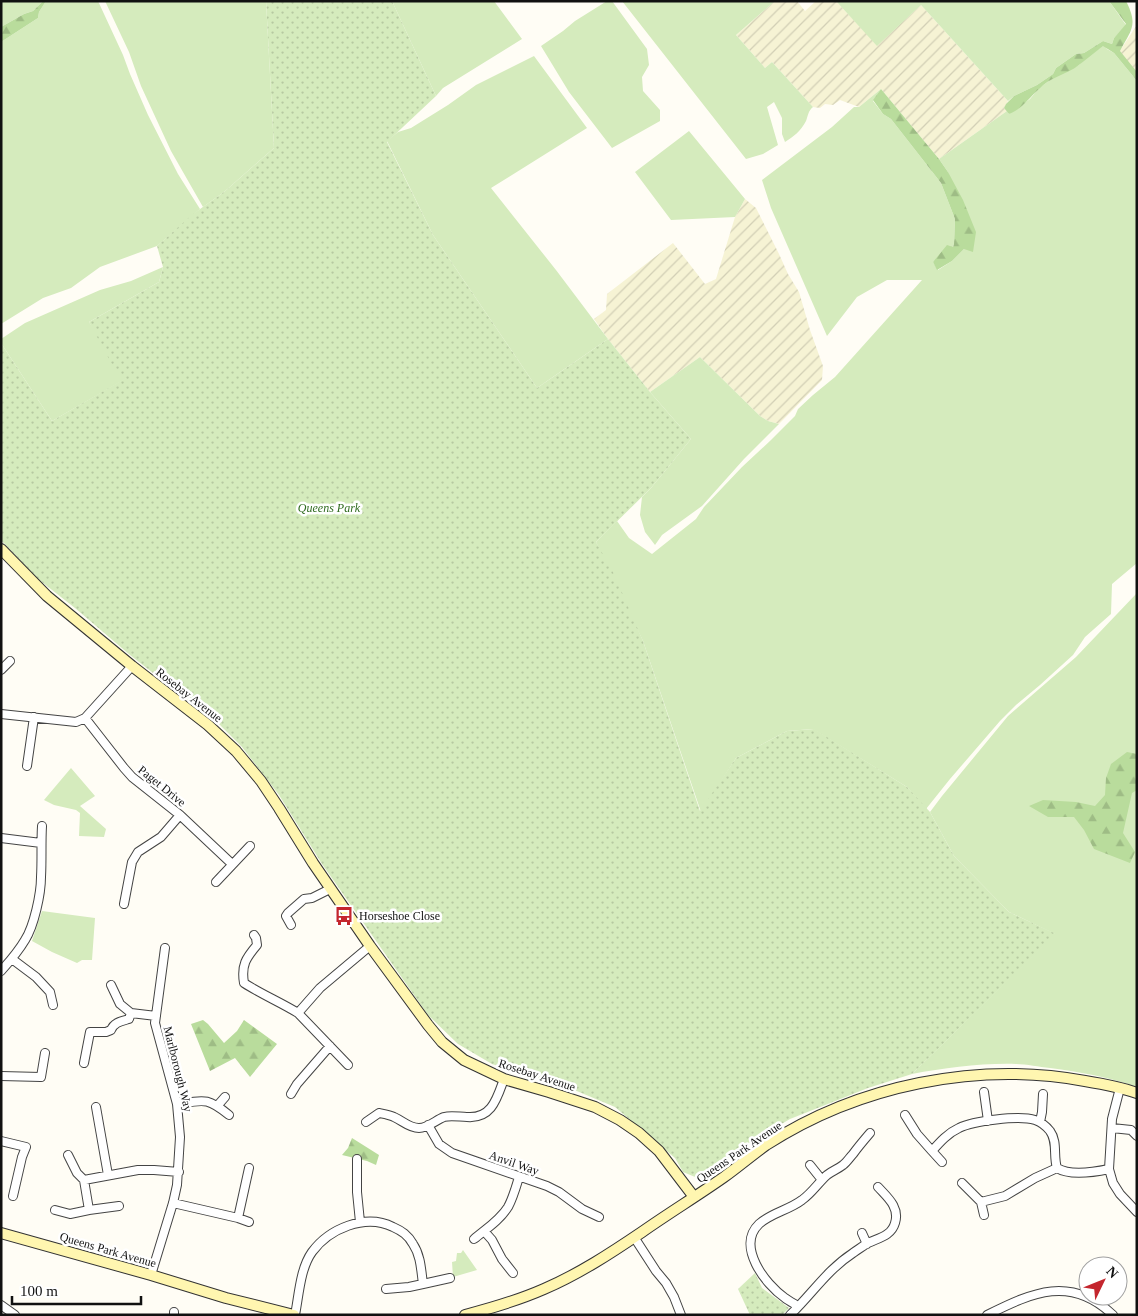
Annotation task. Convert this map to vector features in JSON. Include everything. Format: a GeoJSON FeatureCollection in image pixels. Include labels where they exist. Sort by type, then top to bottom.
{"type":"FeatureCollection","features":[{"type":"Feature","properties":{"kind":"street","name":"Rosebay Avenue"},"geometry":{"type":"LineString","coordinates":[[1,549],[47,596],[208,725],[236,751],[280,808],[330,889],[370,946],[442,1042],[464,1060],[504,1079],[595,1107],[620,1120],[639,1133],[659,1151],[694,1197]]}},
{"type":"Feature","properties":{"kind":"street"},"geometry":{"type":"LineString","coordinates":[[1,670],[10,661]]}},
{"type":"Feature","properties":{"kind":"street"},"geometry":{"type":"LineString","coordinates":[[1,714],[76,722],[86,718],[132,666]]}},
{"type":"Feature","properties":{"kind":"street"},"geometry":{"type":"LineString","coordinates":[[27,766],[34,717]]}},
{"type":"Feature","properties":{"kind":"street","name":"Paget Drive"},"geometry":{"type":"LineString","coordinates":[[86,718],[128,773],[180,814],[232,864]]}},
{"type":"Feature","properties":{"kind":"street"},"geometry":{"type":"LineString","coordinates":[[124,904],[132,862],[138,852],[161,837],[180,814]]}},
{"type":"Feature","properties":{"kind":"street"},"geometry":{"type":"LineString","coordinates":[[1,971],[26,939],[36,910],[41,878],[42,826]]}},
{"type":"Feature","properties":{"kind":"street"},"geometry":{"type":"LineString","coordinates":[[1,838],[41,843]]}},
{"type":"Feature","properties":{"kind":"street"},"geometry":{"type":"LineString","coordinates":[[216,882],[250,846]]}},
{"type":"Feature","properties":{"kind":"street"},"geometry":{"type":"LineString","coordinates":[[291,925],[286,916],[288,913],[304,899],[312,898],[330,889]]}},
{"type":"Feature","properties":{"kind":"street"},"geometry":{"type":"LineString","coordinates":[[254,935],[257,945],[245,960],[242,972],[244,983],[298,1013],[348,1065]]}},
{"type":"Feature","properties":{"kind":"street"},"geometry":{"type":"LineString","coordinates":[[298,1013],[320,988],[370,946]]}},
{"type":"Feature","properties":{"kind":"street","name":"Marlborough Way"},"geometry":{"type":"LineString","coordinates":[[151,1275],[173,1203],[179,1172],[180,1137],[177,1104],[155,1023],[164,948]]}},
{"type":"Feature","properties":{"kind":"street"},"geometry":{"type":"LineString","coordinates":[[12,959],[36,977],[50,992],[53,1005]]}},
{"type":"Feature","properties":{"kind":"street"},"geometry":{"type":"LineString","coordinates":[[84,1063],[90,1032],[106,1032],[111,1030],[112,1026],[116,1023],[129,1019],[131,1013],[120,1004],[111,985]]}},
{"type":"Feature","properties":{"kind":"street","name":"Marlborough Way"},"geometry":{"type":"LineString","coordinates":[[131,1013],[156,1016]]}},
{"type":"Feature","properties":{"kind":"street"},"geometry":{"type":"LineString","coordinates":[[291,1094],[297,1084],[330,1046]]}},
{"type":"Feature","properties":{"kind":"street"},"geometry":{"type":"LineString","coordinates":[[1,1076],[41,1077],[45,1053]]}},
{"type":"Feature","properties":{"kind":"street","name":"Queens Park Avenue"},"geometry":{"type":"LineString","coordinates":[[465,1315],[509,1303],[544,1289],[589,1266],[694,1197],[767,1145],[816,1118],[858,1100],[902,1087],[965,1076],[1012,1074],[1070,1078],[1137,1093]]}},
{"type":"Feature","properties":{"kind":"street"},"geometry":{"type":"LineString","coordinates":[[366,1122],[379,1113],[394,1116],[408,1126],[418,1128],[443,1117],[472,1118],[481,1116],[493,1106],[504,1079]]}},
{"type":"Feature","properties":{"kind":"street"},"geometry":{"type":"LineString","coordinates":[[1120,1088],[1112,1119],[1109,1169],[1113,1183],[1120,1194],[1137,1212]]}},
{"type":"Feature","properties":{"kind":"street"},"geometry":{"type":"LineString","coordinates":[[984,1092],[988,1121]]}},
{"type":"Feature","properties":{"kind":"street"},"geometry":{"type":"LineString","coordinates":[[1040,1122],[1043,1094]]}},
{"type":"Feature","properties":{"kind":"street"},"geometry":{"type":"LineString","coordinates":[[218,1105],[225,1097]]}},
{"type":"Feature","properties":{"kind":"street"},"geometry":{"type":"LineString","coordinates":[[177,1104],[202,1100],[218,1105],[229,1115]]}},
{"type":"Feature","properties":{"kind":"street"},"geometry":{"type":"LineString","coordinates":[[96,1107],[108,1175]]}},
{"type":"Feature","properties":{"kind":"street"},"geometry":{"type":"LineString","coordinates":[[905,1115],[917,1134],[942,1162]]}},
{"type":"Feature","properties":{"kind":"street"},"geometry":{"type":"LineString","coordinates":[[932,1151],[960,1127],[988,1121],[1028,1118],[1044,1124],[1050,1132],[1054,1140],[1057,1168]]}},
{"type":"Feature","properties":{"kind":"street","name":"Anvil Way"},"geometry":{"type":"LineString","coordinates":[[428,1125],[439,1144],[452,1153],[547,1186],[559,1192],[582,1209],[599,1217]]}},
{"type":"Feature","properties":{"kind":"street"},"geometry":{"type":"LineString","coordinates":[[1112,1128],[1131,1130],[1137,1136]]}},
{"type":"Feature","properties":{"kind":"street"},"geometry":{"type":"LineString","coordinates":[[798,1306],[769,1284],[758,1268],[753,1258],[750,1243],[751,1237],[758,1225],[802,1200],[812,1192],[828,1174],[844,1164],[870,1133]]}},
{"type":"Feature","properties":{"kind":"street"},"geometry":{"type":"LineString","coordinates":[[1,1141],[26,1147],[13,1196]]}},
{"type":"Feature","properties":{"kind":"street"},"geometry":{"type":"LineString","coordinates":[[68,1155],[77,1173],[84,1180],[89,1210]]}},
{"type":"Feature","properties":{"kind":"street"},"geometry":{"type":"LineString","coordinates":[[357,1159],[357,1192],[360,1222]]}},
{"type":"Feature","properties":{"kind":"street"},"geometry":{"type":"LineString","coordinates":[[810,1165],[822,1180]]}},
{"type":"Feature","properties":{"kind":"street"},"geometry":{"type":"LineString","coordinates":[[238,1218],[249,1168]]}},
{"type":"Feature","properties":{"kind":"street"},"geometry":{"type":"LineString","coordinates":[[981,1202],[1005,1196],[1035,1178],[1057,1168],[1066,1172],[1109,1169]]}},
{"type":"Feature","properties":{"kind":"street"},"geometry":{"type":"LineString","coordinates":[[84,1180],[138,1170],[179,1172]]}},
{"type":"Feature","properties":{"kind":"street"},"geometry":{"type":"LineString","coordinates":[[474,1239],[498,1220],[507,1209],[519,1177]]}},
{"type":"Feature","properties":{"kind":"street"},"geometry":{"type":"LineString","coordinates":[[962,1183],[981,1202],[984,1215]]}},
{"type":"Feature","properties":{"kind":"street"},"geometry":{"type":"LineString","coordinates":[[790,1315],[829,1273],[852,1253],[867,1244],[883,1238],[893,1228],[896,1220],[894,1206],[878,1187]]}},
{"type":"Feature","properties":{"kind":"street"},"geometry":{"type":"LineString","coordinates":[[173,1203],[249,1222]]}},
{"type":"Feature","properties":{"kind":"street"},"geometry":{"type":"LineString","coordinates":[[55,1210],[70,1214],[118,1206]]}},
{"type":"Feature","properties":{"kind":"street"},"geometry":{"type":"LineString","coordinates":[[295,1315],[303,1272],[306,1262],[312,1253],[328,1236],[360,1222],[389,1225],[404,1232],[418,1252],[422,1284]]}},
{"type":"Feature","properties":{"kind":"street"},"geometry":{"type":"LineString","coordinates":[[484,1231],[492,1240],[502,1260],[513,1273]]}},
{"type":"Feature","properties":{"kind":"street","name":"Queens Park Avenue"},"geometry":{"type":"LineString","coordinates":[[1,1233],[226,1298],[295,1315]]}},
{"type":"Feature","properties":{"kind":"street"},"geometry":{"type":"LineString","coordinates":[[862,1233],[867,1244]]}},
{"type":"Feature","properties":{"kind":"street"},"geometry":{"type":"LineString","coordinates":[[634,1237],[666,1283],[681,1315]]}},
{"type":"Feature","properties":{"kind":"street"},"geometry":{"type":"LineString","coordinates":[[386,1288],[409,1287],[450,1278]]}},
{"type":"Feature","properties":{"kind":"street"},"geometry":{"type":"LineString","coordinates":[[987,1315],[1034,1295],[1055,1291],[1072,1292],[1088,1297],[1102,1305],[1113,1315]]}},
{"type":"Feature","properties":{"kind":"street"},"geometry":{"type":"LineString","coordinates":[[1,1305],[15,1315]]}},
{"type":"Feature","properties":{"kind":"shaded area"},"geometry":{"type":"Polygon","coordinates":[[[775,1],[797,1],[805,11],[816,1],[836,1],[877,45],[921,5],[1008,101],[1004,108],[1007,111],[939,159],[881,89],[859,107],[840,100],[833,105],[825,104],[820,108],[813,107],[772,62],[765,68],[736,35],[775,1]]]}},
{"type":"Feature","properties":{"kind":"shaded area"},"geometry":{"type":"Polygon","coordinates":[[[1137,25],[1137,72],[1119,52],[1137,25]]]}},
{"type":"Feature","properties":{"kind":"shaded area"},"geometry":{"type":"Polygon","coordinates":[[[745,199],[756,208],[788,274],[799,292],[823,366],[822,380],[779,424],[768,421],[760,416],[700,357],[650,392],[594,319],[606,310],[607,294],[673,243],[705,284],[716,279],[735,217],[745,199]]]}},
{"type":"Feature","properties":{"kind":"green space"},"geometry":{"type":"Polygon","coordinates":[[[1,1],[43,1],[33,11],[1,27],[1,1]]]}},
{"type":"Feature","properties":{"kind":"green space"},"geometry":{"type":"Polygon","coordinates":[[[43,1],[46,1],[39,12],[38,18],[1,42],[1,27],[33,11],[43,1]]]}},
{"type":"Feature","properties":{"kind":"green space"},"geometry":{"type":"Polygon","coordinates":[[[46,1],[98,1],[148,115],[178,174],[200,209],[157,246],[100,267],[71,288],[43,298],[1,324],[1,42],[38,18],[39,12],[46,1]]]}},
{"type":"Feature","properties":{"kind":"green space"},"geometry":{"type":"Polygon","coordinates":[[[105,1],[266,1],[274,148],[224,192],[203,207],[171,151],[105,1]]]}},
{"type":"Feature","properties":{"kind":"green space","name":"Queens Park"},"geometry":{"type":"Polygon","coordinates":[[[266,1],[392,1],[436,96],[387,142],[433,235],[537,388],[608,339],[650,392],[691,439],[651,488],[596,542],[614,574],[643,641],[700,811],[736,758],[787,731],[814,729],[907,787],[930,812],[954,856],[1009,912],[1056,934],[912,1074],[868,1088],[790,1119],[746,1145],[700,1179],[683,1172],[675,1158],[615,1107],[572,1089],[492,1064],[458,1044],[428,1015],[322,864],[279,795],[242,747],[220,725],[130,655],[38,579],[1,540],[1,343],[52,421],[126,378],[116,372],[89,322],[159,282],[163,267],[157,246],[193,214],[224,192],[274,148],[266,1]]]}},
{"type":"Feature","properties":{"kind":"green space"},"geometry":{"type":"Polygon","coordinates":[[[392,1],[494,1],[522,39],[443,88],[436,96],[392,1]]]}},
{"type":"Feature","properties":{"kind":"green space"},"geometry":{"type":"Polygon","coordinates":[[[607,1],[612,1],[647,49],[649,65],[642,77],[643,91],[660,110],[660,121],[612,148],[569,92],[541,46],[575,21],[607,1]]]}},
{"type":"Feature","properties":{"kind":"green space"},"geometry":{"type":"Polygon","coordinates":[[[622,1],[775,1],[736,35],[765,68],[772,62],[813,107],[804,125],[785,142],[782,134],[782,118],[774,102],[767,107],[778,145],[763,154],[746,159],[622,1]]]}},
{"type":"Feature","properties":{"kind":"green space"},"geometry":{"type":"Polygon","coordinates":[[[836,1],[1109,1],[1126,25],[1114,38],[1112,44],[1103,41],[1084,53],[1076,54],[1056,68],[1053,74],[1008,101],[921,5],[877,46],[836,1]]]}},
{"type":"Feature","properties":{"kind":"green space"},"geometry":{"type":"Polygon","coordinates":[[[1109,1],[1126,1],[1130,9],[1133,22],[1132,27],[1120,51],[1137,72],[1137,81],[1114,53],[1103,46],[1082,63],[1043,85],[1022,106],[1009,114],[1004,108],[1014,96],[1037,85],[1076,54],[1084,53],[1103,41],[1112,44],[1114,38],[1126,24],[1109,1]]]}},
{"type":"Feature","properties":{"kind":"green space"},"geometry":{"type":"Polygon","coordinates":[[[1104,45],[1114,53],[1137,81],[1137,563],[1112,584],[1111,614],[1085,637],[1073,655],[1000,721],[926,809],[907,787],[813,729],[787,731],[736,758],[701,812],[643,641],[596,542],[617,521],[629,538],[652,554],[696,519],[704,507],[742,467],[795,416],[798,409],[835,377],[922,280],[887,280],[857,297],[827,336],[771,208],[762,180],[832,127],[854,107],[859,107],[881,89],[873,101],[883,114],[891,119],[941,183],[955,219],[953,247],[933,262],[938,270],[952,261],[964,249],[948,172],[939,159],[1007,111],[1009,114],[1030,99],[1039,88],[1056,76],[1079,65],[1104,45]]]}},
{"type":"Feature","properties":{"kind":"green space"},"geometry":{"type":"Polygon","coordinates":[[[534,56],[587,128],[491,188],[608,339],[537,388],[433,235],[387,141],[398,132],[411,128],[448,105],[476,85],[534,56]]]}},
{"type":"Feature","properties":{"kind":"green space"},"geometry":{"type":"Polygon","coordinates":[[[881,89],[948,172],[963,200],[976,232],[973,252],[964,249],[952,261],[937,270],[933,262],[947,245],[953,247],[955,219],[941,183],[891,119],[883,114],[873,100],[881,89]]]}},
{"type":"Feature","properties":{"kind":"green space"},"geometry":{"type":"Polygon","coordinates":[[[689,131],[745,199],[735,217],[671,220],[635,172],[689,131]]]}},
{"type":"Feature","properties":{"kind":"green space"},"geometry":{"type":"Polygon","coordinates":[[[163,267],[159,282],[89,322],[127,378],[52,421],[1,343],[1,339],[25,323],[100,290],[131,281],[163,267]]]}},
{"type":"Feature","properties":{"kind":"green space"},"geometry":{"type":"Polygon","coordinates":[[[700,357],[760,416],[768,421],[779,424],[744,459],[702,506],[662,535],[655,545],[645,532],[640,515],[642,497],[691,439],[650,392],[700,357]]]}},
{"type":"Feature","properties":{"kind":"green space"},"geometry":{"type":"Polygon","coordinates":[[[1137,593],[1137,1087],[1094,1075],[1020,1064],[977,1065],[912,1074],[1055,934],[1009,912],[954,856],[930,812],[1008,716],[1076,657],[1137,593]]]}},
{"type":"Feature","properties":{"kind":"green space"},"geometry":{"type":"Polygon","coordinates":[[[1127,752],[1137,754],[1137,790],[1132,793],[1123,833],[1135,852],[1130,863],[1094,849],[1084,830],[1074,817],[1048,817],[1029,806],[1043,800],[1076,802],[1095,806],[1105,795],[1106,778],[1111,764],[1127,752]]]}},
{"type":"Feature","properties":{"kind":"green space"},"geometry":{"type":"Polygon","coordinates":[[[71,768],[95,796],[80,806],[106,829],[104,837],[79,836],[80,813],[44,800],[71,768]]]}},
{"type":"Feature","properties":{"kind":"green space"},"geometry":{"type":"Polygon","coordinates":[[[42,911],[95,918],[92,960],[82,960],[77,963],[32,941],[42,911]]]}},
{"type":"Feature","properties":{"kind":"green space"},"geometry":{"type":"Polygon","coordinates":[[[203,1020],[224,1043],[237,1031],[244,1020],[277,1044],[250,1077],[235,1058],[210,1071],[191,1024],[203,1020]]]}},
{"type":"Feature","properties":{"kind":"green space"},"geometry":{"type":"Polygon","coordinates":[[[352,1138],[379,1155],[376,1165],[342,1155],[348,1148],[352,1138]]]}},
{"type":"Feature","properties":{"kind":"green space"},"geometry":{"type":"Polygon","coordinates":[[[463,1250],[477,1270],[453,1277],[452,1262],[456,1261],[457,1253],[461,1253],[463,1250]]]}},
{"type":"Feature","properties":{"kind":"green space"},"geometry":{"type":"Polygon","coordinates":[[[755,1273],[762,1288],[789,1308],[782,1315],[750,1315],[738,1289],[755,1273]]]}},
{"type":"Feature","properties":{"kind":"place","name":"Horseshoe Close"},"geometry":{"type":"Point","coordinates":[344,916]}}]}
